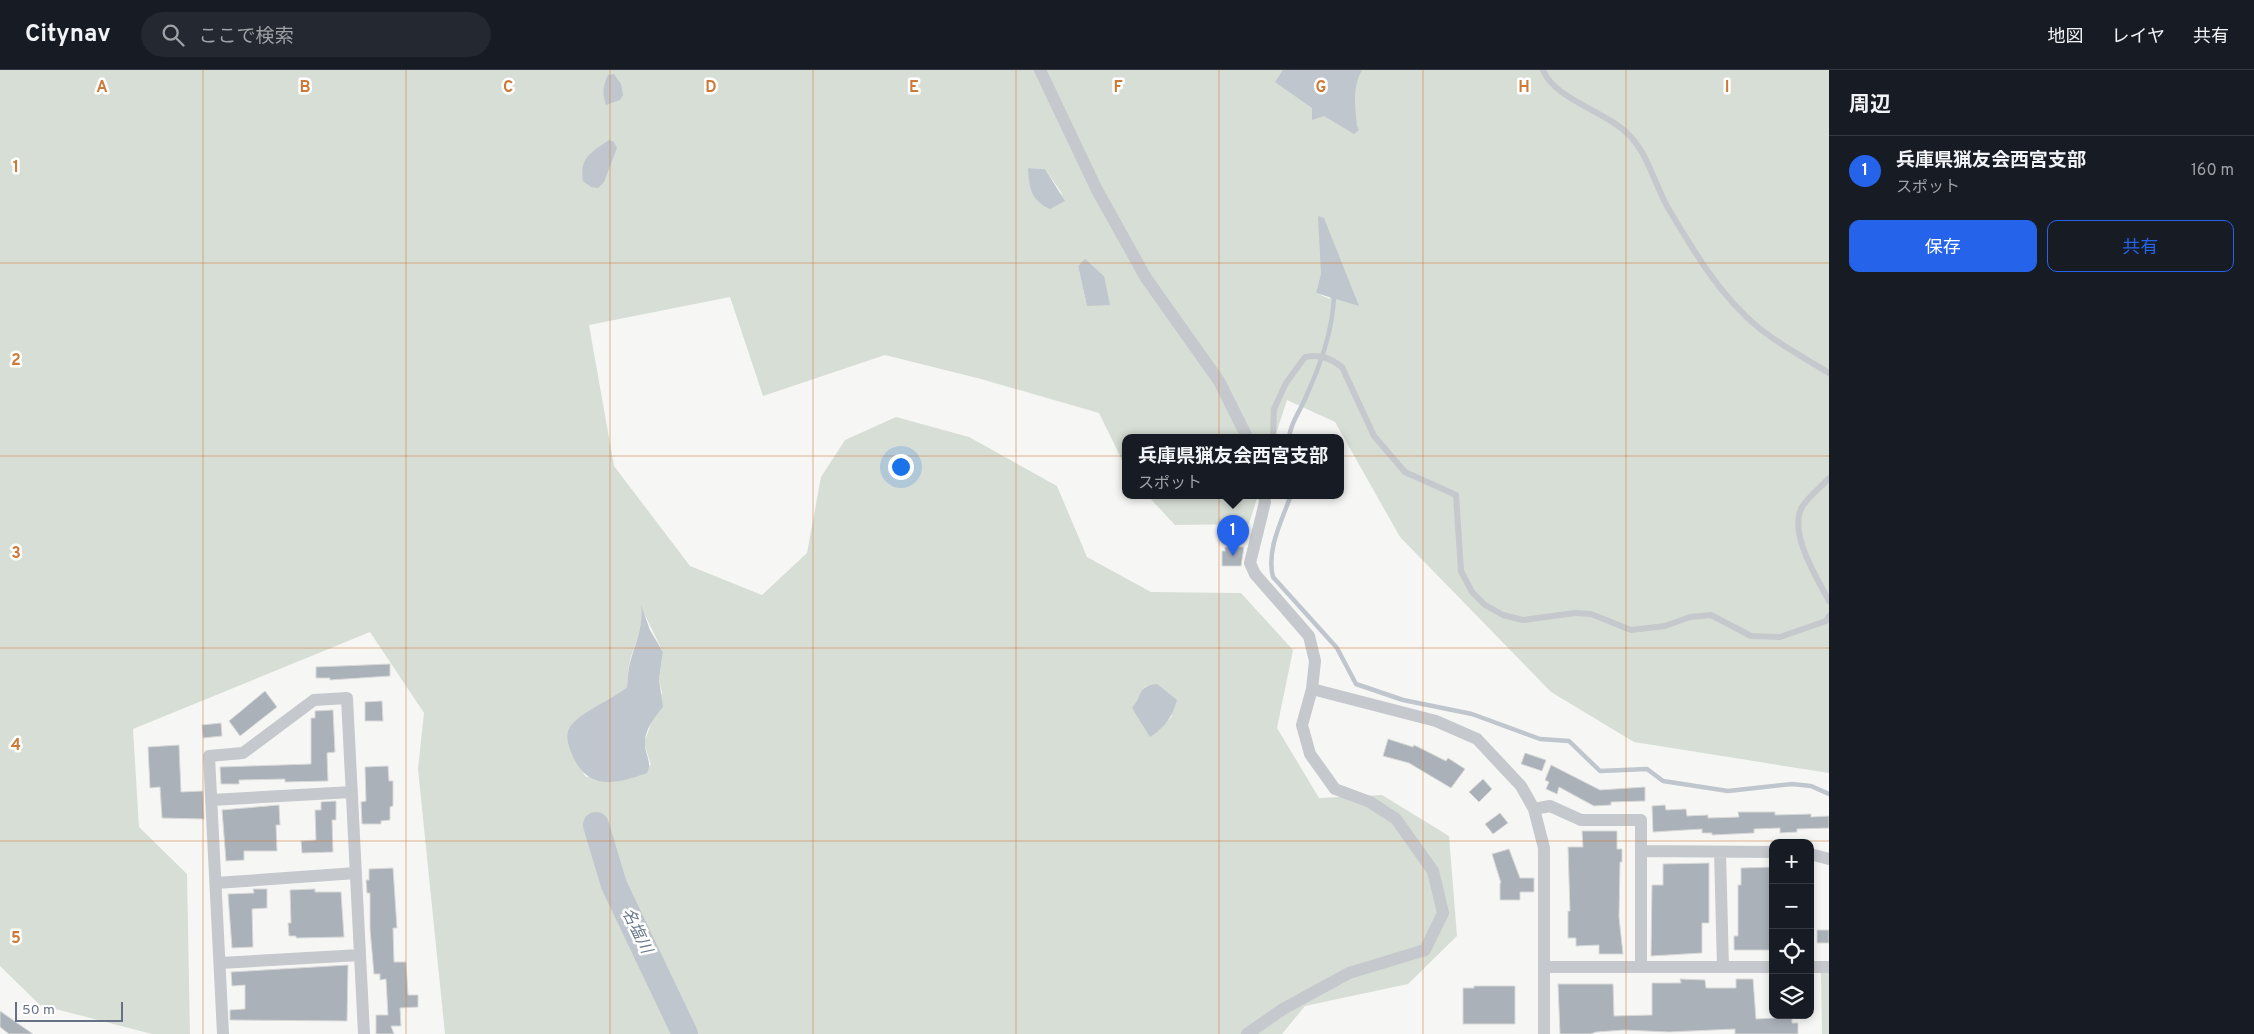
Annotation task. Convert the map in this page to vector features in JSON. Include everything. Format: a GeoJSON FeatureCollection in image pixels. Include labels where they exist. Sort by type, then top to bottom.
{"type":"FeatureCollection","features":[{"type":"Feature","properties":{"kind":"street"},"geometry":{"type":"LineString","coordinates":[[1040,70],[1097,190],[1146,278],[1219,381],[1246,434]]}},
{"type":"Feature","properties":{"kind":"street"},"geometry":{"type":"LineString","coordinates":[[1247,1034],[1283,1009],[1350,973],[1425,950],[1443,913],[1432,871],[1396,819],[1370,802],[1334,788],[1310,754],[1302,725],[1312,689],[1316,661],[1309,636],[1255,574],[1250,563],[1265,499]]}},
{"type":"Feature","properties":{"kind":"street"},"geometry":{"type":"LineString","coordinates":[[1312,689],[1436,721],[1476,739],[1521,786],[1534,809],[1544,848],[1544,1034]]}},
{"type":"Feature","properties":{"kind":"street"},"geometry":{"type":"LineString","coordinates":[[223,1034],[210,756],[243,753],[314,700],[347,698],[364,1034]]}},
{"type":"Feature","properties":{"kind":"street"},"geometry":{"type":"LineString","coordinates":[[212,800],[352,792]]}},
{"type":"Feature","properties":{"kind":"street"},"geometry":{"type":"LineString","coordinates":[[1534,809],[1550,806],[1582,820],[1641,820],[1641,967]]}},
{"type":"Feature","properties":{"kind":"street"},"geometry":{"type":"LineString","coordinates":[[1641,851],[1769,852]]}},
{"type":"Feature","properties":{"kind":"street"},"geometry":{"type":"LineString","coordinates":[[1720,852],[1723,967]]}},
{"type":"Feature","properties":{"kind":"street"},"geometry":{"type":"LineString","coordinates":[[1814,855],[1829,859]]}},
{"type":"Feature","properties":{"kind":"street"},"geometry":{"type":"LineString","coordinates":[[216,882],[356,873]]}},
{"type":"Feature","properties":{"kind":"street"},"geometry":{"type":"LineString","coordinates":[[220,963],[360,955]]}},
{"type":"Feature","properties":{"kind":"street"},"geometry":{"type":"LineString","coordinates":[[1544,967],[1769,967]]}},
{"type":"Feature","properties":{"kind":"street"},"geometry":{"type":"LineString","coordinates":[[1814,967],[1829,967]]}},
{"type":"Feature","properties":{"kind":"lane"},"geometry":{"type":"LineString","coordinates":[[1543,70],[1554,88],[1612,121],[1630,135],[1645,159],[1658,191],[1692,249],[1736,305],[1758,328],[1829,373]]}},
{"type":"Feature","properties":{"kind":"lane"},"geometry":{"type":"LineString","coordinates":[[1273,434],[1274,409],[1286,383],[1305,357],[1316,355],[1331,359],[1342,366],[1374,436],[1404,472],[1456,495],[1461,571],[1472,592],[1485,605],[1503,615],[1523,620],[1575,613],[1591,614],[1631,630],[1665,626],[1690,617],[1711,615],[1751,636],[1780,637],[1826,621],[1829,616]]}},
{"type":"Feature","properties":{"kind":"lane"},"geometry":{"type":"LineString","coordinates":[[1829,478],[1802,507],[1799,522],[1800,542],[1829,601]]}},
{"type":"Feature","properties":{"kind":"shaded area"},"geometry":{"type":"Polygon","coordinates":[[[0,70],[1829,70],[1829,773],[1634,742],[1551,692],[1400,537],[1344,438],[1344,434],[1342,434],[1335,422],[1287,400],[1276,434],[1122,434],[1122,460],[1099,413],[981,379],[885,355],[763,396],[730,297],[589,325],[614,466],[690,566],[762,595],[807,553],[821,477],[845,440],[896,417],[969,437],[1057,486],[1087,557],[1151,592],[1241,593],[1293,650],[1277,728],[1319,798],[1382,795],[1449,836],[1457,936],[1408,984],[1305,1006],[1282,1034],[445,1034],[418,769],[424,713],[370,632],[133,729],[139,827],[187,874],[190,1034],[152,1034],[40,1005],[0,966],[0,70]],[[1029,168],[1029,176],[1063,195],[1045,169],[1029,168]],[[1085,260],[1078,266],[1087,306],[1104,276],[1085,260]],[[1321,273],[1316,293],[1330,299],[1321,273]],[[641,607],[641,622],[629,663],[627,687],[585,714],[570,730],[569,742],[574,757],[586,777],[651,765],[644,743],[662,693],[659,679],[663,652],[641,607]],[[1146,686],[1132,709],[1159,731],[1172,716],[1146,686]]]}},
{"type":"Feature","properties":{"kind":"shaded area"},"geometry":{"type":"Polygon","coordinates":[[[1283,70],[1362,70],[1355,97],[1357,126],[1359,130],[1354,134],[1324,116],[1312,120],[1312,108],[1275,82],[1283,70]]]}},
{"type":"Feature","properties":{"kind":"shaded area"},"geometry":{"type":"Polygon","coordinates":[[[614,74],[621,84],[623,95],[620,100],[606,105],[605,82],[608,75],[614,74]]]}},
{"type":"Feature","properties":{"kind":"shaded area"},"geometry":{"type":"Polygon","coordinates":[[[609,140],[614,142],[617,148],[604,182],[598,188],[591,187],[583,181],[583,166],[592,152],[609,140]]]}},
{"type":"Feature","properties":{"kind":"shaded area"},"geometry":{"type":"Polygon","coordinates":[[[1028,168],[1045,169],[1065,201],[1050,209],[1038,201],[1030,187],[1028,168]]]}},
{"type":"Feature","properties":{"kind":"shaded area"},"geometry":{"type":"Polygon","coordinates":[[[1318,216],[1324,218],[1359,306],[1316,293],[1321,273],[1318,216]]]}},
{"type":"Feature","properties":{"kind":"shaded area"},"geometry":{"type":"Polygon","coordinates":[[[1085,259],[1104,276],[1110,305],[1087,306],[1078,266],[1085,259]]]}},
{"type":"Feature","properties":{"kind":"shaded area"},"geometry":{"type":"Polygon","coordinates":[[[1151,499],[1257,499],[1249,524],[1175,525],[1151,499]]]}},
{"type":"Feature","properties":{"kind":"shaded area"},"geometry":{"type":"Polygon","coordinates":[[[641,605],[650,630],[663,652],[659,679],[663,707],[651,723],[645,737],[649,761],[647,773],[623,780],[602,782],[593,779],[577,765],[569,746],[568,733],[570,727],[581,716],[627,687],[630,662],[640,626],[641,605]]]}},
{"type":"Feature","properties":{"kind":"shaded area"},"geometry":{"type":"Polygon","coordinates":[[[1157,684],[1177,700],[1167,722],[1150,737],[1132,708],[1143,689],[1157,684]]]}},
{"type":"Feature","properties":{"kind":"shaded area"},"geometry":{"type":"Polygon","coordinates":[[[1821,973],[1829,973],[1829,1034],[1822,1034],[1821,973]]]}},
{"type":"Feature","properties":{"kind":"building"},"geometry":{"type":"Polygon","coordinates":[[[1225,547],[1244,547],[1241,566],[1222,566],[1222,551],[1225,551],[1225,547]]]}},
{"type":"Feature","properties":{"kind":"building"},"geometry":{"type":"Polygon","coordinates":[[[390,664],[390,676],[330,680],[330,678],[316,678],[316,667],[390,664]]]}},
{"type":"Feature","properties":{"kind":"building"},"geometry":{"type":"Polygon","coordinates":[[[265,691],[277,707],[240,736],[229,721],[265,691]]]}},
{"type":"Feature","properties":{"kind":"building"},"geometry":{"type":"Polygon","coordinates":[[[382,701],[383,721],[365,721],[365,702],[382,701]]]}},
{"type":"Feature","properties":{"kind":"building"},"geometry":{"type":"Polygon","coordinates":[[[333,710],[335,752],[327,753],[328,781],[285,782],[285,779],[239,780],[239,784],[221,784],[220,767],[311,764],[311,718],[315,718],[315,711],[333,710]]]}},
{"type":"Feature","properties":{"kind":"building"},"geometry":{"type":"Polygon","coordinates":[[[221,723],[222,736],[203,738],[202,725],[221,723]]]}},
{"type":"Feature","properties":{"kind":"building"},"geometry":{"type":"Polygon","coordinates":[[[1388,739],[1413,747],[1414,745],[1446,761],[1448,758],[1465,769],[1451,788],[1409,763],[1383,756],[1388,739]]]}},
{"type":"Feature","properties":{"kind":"building"},"geometry":{"type":"Polygon","coordinates":[[[179,745],[181,792],[203,791],[204,819],[162,818],[160,787],[150,788],[148,747],[179,745]]]}},
{"type":"Feature","properties":{"kind":"building"},"geometry":{"type":"Polygon","coordinates":[[[1525,753],[1546,760],[1542,771],[1521,764],[1525,753]]]}},
{"type":"Feature","properties":{"kind":"building"},"geometry":{"type":"Polygon","coordinates":[[[1551,765],[1600,790],[1645,787],[1645,801],[1611,802],[1611,805],[1594,806],[1559,787],[1557,794],[1546,789],[1549,782],[1545,780],[1551,765]]]}},
{"type":"Feature","properties":{"kind":"building"},"geometry":{"type":"Polygon","coordinates":[[[388,766],[389,781],[393,781],[393,806],[390,807],[390,820],[381,821],[381,824],[362,824],[361,802],[366,801],[365,767],[388,766]]]}},
{"type":"Feature","properties":{"kind":"building"},"geometry":{"type":"Polygon","coordinates":[[[1483,779],[1492,789],[1479,802],[1469,792],[1483,779]]]}},
{"type":"Feature","properties":{"kind":"building"},"geometry":{"type":"Polygon","coordinates":[[[336,801],[336,820],[332,820],[333,852],[302,853],[301,841],[316,840],[315,810],[321,810],[321,802],[336,801]]]}},
{"type":"Feature","properties":{"kind":"building"},"geometry":{"type":"Polygon","coordinates":[[[279,805],[280,825],[276,825],[277,851],[244,851],[244,860],[226,861],[222,810],[279,805]]]}},
{"type":"Feature","properties":{"kind":"building"},"geometry":{"type":"Polygon","coordinates":[[[1665,805],[1666,810],[1686,809],[1687,816],[1708,815],[1708,818],[1739,817],[1738,812],[1775,812],[1775,815],[1811,814],[1811,817],[1829,816],[1829,828],[1797,829],[1797,832],[1780,833],[1780,828],[1754,829],[1754,833],[1712,835],[1712,833],[1702,833],[1702,829],[1653,832],[1652,806],[1665,805]]]}},
{"type":"Feature","properties":{"kind":"building"},"geometry":{"type":"Polygon","coordinates":[[[1500,813],[1508,823],[1493,834],[1485,824],[1500,813]]]}},
{"type":"Feature","properties":{"kind":"building"},"geometry":{"type":"Polygon","coordinates":[[[1582,831],[1617,831],[1617,849],[1622,849],[1619,917],[1623,954],[1599,954],[1599,945],[1576,946],[1576,938],[1568,938],[1568,911],[1570,911],[1568,847],[1583,847],[1582,831]]]}},
{"type":"Feature","properties":{"kind":"building"},"geometry":{"type":"Polygon","coordinates":[[[1509,849],[1520,878],[1534,878],[1534,892],[1520,892],[1520,900],[1500,900],[1501,883],[1492,854],[1509,849]]]}},
{"type":"Feature","properties":{"kind":"building"},"geometry":{"type":"Polygon","coordinates":[[[1709,863],[1709,923],[1702,923],[1702,953],[1651,956],[1652,885],[1663,885],[1663,864],[1709,863]]]}},
{"type":"Feature","properties":{"kind":"building"},"geometry":{"type":"Polygon","coordinates":[[[1769,867],[1769,950],[1734,950],[1734,936],[1738,936],[1738,885],[1741,885],[1741,868],[1769,867]]]}},
{"type":"Feature","properties":{"kind":"building"},"geometry":{"type":"Polygon","coordinates":[[[393,868],[397,928],[393,928],[394,962],[406,962],[408,995],[418,995],[418,1007],[400,1008],[401,1026],[391,1026],[394,1034],[376,1034],[376,1015],[388,1015],[386,979],[380,980],[380,974],[374,974],[370,929],[370,893],[367,893],[366,880],[369,880],[369,869],[393,868]]]}},
{"type":"Feature","properties":{"kind":"building"},"geometry":{"type":"Polygon","coordinates":[[[253,889],[267,889],[267,908],[252,909],[253,947],[232,948],[228,894],[254,893],[253,889]]]}},
{"type":"Feature","properties":{"kind":"building"},"geometry":{"type":"Polygon","coordinates":[[[315,889],[315,892],[341,892],[344,937],[296,938],[296,936],[289,936],[288,923],[291,923],[290,890],[315,889]]]}},
{"type":"Feature","properties":{"kind":"building"},"geometry":{"type":"Polygon","coordinates":[[[1817,930],[1829,930],[1829,943],[1817,943],[1817,930]]]}},
{"type":"Feature","properties":{"kind":"building"},"geometry":{"type":"Polygon","coordinates":[[[348,965],[347,1021],[230,1020],[230,1010],[245,1009],[245,985],[232,986],[231,972],[348,965]]]}},
{"type":"Feature","properties":{"kind":"building"},"geometry":{"type":"Polygon","coordinates":[[[1680,979],[1705,980],[1706,988],[1736,988],[1736,979],[1753,979],[1756,1019],[1792,1019],[1792,1023],[1798,1023],[1798,1034],[1735,1034],[1735,1029],[1669,1032],[1624,1030],[1591,1034],[1560,1034],[1558,984],[1613,984],[1614,1016],[1652,1015],[1652,983],[1681,983],[1680,979]]]}},
{"type":"Feature","properties":{"kind":"building"},"geometry":{"type":"Polygon","coordinates":[[[1474,986],[1515,986],[1515,1024],[1463,1024],[1463,988],[1474,988],[1474,986]]]}},
{"type":"Feature","properties":{"kind":"building"},"geometry":{"type":"Polygon","coordinates":[[[0,1011],[33,1034],[9,1034],[0,1027],[0,1011]]]}},
{"type":"Feature","properties":{"kind":"waterway"},"geometry":{"type":"LineString","coordinates":[[1290,434],[1293,422],[1311,387],[1321,361],[1331,322],[1334,295]]}},
{"type":"Feature","properties":{"kind":"waterway"},"geometry":{"type":"LineString","coordinates":[[1290,499],[1273,546],[1271,567],[1273,577],[1337,648],[1356,684],[1403,700],[1472,714],[1540,739],[1569,741],[1600,771],[1647,769],[1663,781],[1728,791],[1792,784],[1811,786],[1829,794]]}},
{"type":"Feature","properties":{"kind":"waterway","name":"名塩川"},"geometry":{"type":"LineString","coordinates":[[596,825],[614,885],[685,1034]]}},
{"type":"Feature","properties":{"kind":"place","name":"兵庫県猟友会西宮支部"},"geometry":{"type":"Point","coordinates":[1233,556]}}]}
